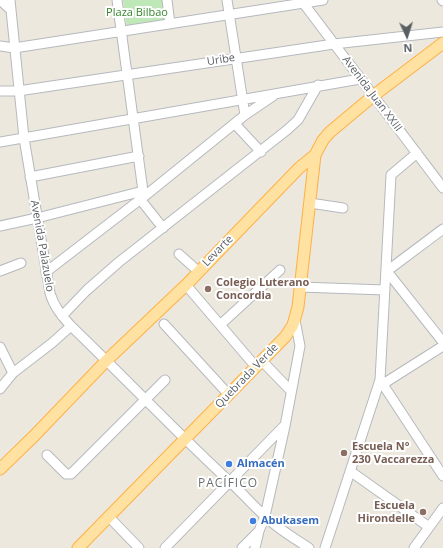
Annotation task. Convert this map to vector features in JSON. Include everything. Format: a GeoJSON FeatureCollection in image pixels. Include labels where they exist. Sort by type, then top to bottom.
{"type":"FeatureCollection","features":[{"type":"Feature","properties":{"kind":"main road","name":"Levarte"},"geometry":{"type":"LineString","coordinates":[[0,469],[34,436],[106,360],[186,285],[299,168],[315,155],[323,140],[330,132],[373,96],[443,42]]}},
{"type":"Feature","properties":{"kind":"main road","name":"Quebrada Verde"},"geometry":{"type":"LineString","coordinates":[[78,548],[288,333],[295,320],[315,155]]}},
{"type":"Feature","properties":{"kind":"street"},"geometry":{"type":"LineString","coordinates":[[0,0],[11,3]]}},
{"type":"Feature","properties":{"kind":"street"},"geometry":{"type":"LineString","coordinates":[[117,0],[143,195],[163,228]]}},
{"type":"Feature","properties":{"kind":"street"},"geometry":{"type":"LineString","coordinates":[[167,0],[170,24]]}},
{"type":"Feature","properties":{"kind":"street"},"geometry":{"type":"LineString","coordinates":[[226,0],[245,115]]}},
{"type":"Feature","properties":{"kind":"street"},"geometry":{"type":"LineString","coordinates":[[0,46],[14,48],[302,2],[323,0]]}},
{"type":"Feature","properties":{"kind":"street","name":"Avenida Juan XXIII"},"geometry":{"type":"LineString","coordinates":[[302,2],[443,188]]}},
{"type":"Feature","properties":{"kind":"street","name":"Avenida Palazuelo"},"geometry":{"type":"LineString","coordinates":[[11,3],[18,91],[24,138],[36,218],[52,299],[62,316],[71,326],[185,440],[230,481],[274,525],[309,548]]}},
{"type":"Feature","properties":{"kind":"street","name":"Uribe"},"geometry":{"type":"LineString","coordinates":[[0,91],[18,91],[334,44],[443,32]]}},
{"type":"Feature","properties":{"kind":"street"},"geometry":{"type":"LineString","coordinates":[[0,142],[276,94],[318,85],[360,79]]}},
{"type":"Feature","properties":{"kind":"street"},"geometry":{"type":"LineString","coordinates":[[62,316],[118,262],[261,152],[298,120],[318,85]]}},
{"type":"Feature","properties":{"kind":"street"},"geometry":{"type":"LineString","coordinates":[[46,272],[245,115],[276,94]]}},
{"type":"Feature","properties":{"kind":"street"},"geometry":{"type":"LineString","coordinates":[[235,124],[261,152]]}},
{"type":"Feature","properties":{"kind":"street"},"geometry":{"type":"LineString","coordinates":[[325,548],[350,471],[382,382],[391,175],[417,153]]}},
{"type":"Feature","properties":{"kind":"street"},"geometry":{"type":"LineString","coordinates":[[30,177],[139,156]]}},
{"type":"Feature","properties":{"kind":"street"},"geometry":{"type":"LineString","coordinates":[[0,226],[143,195]]}},
{"type":"Feature","properties":{"kind":"street"},"geometry":{"type":"LineString","coordinates":[[310,202],[343,208]]}},
{"type":"Feature","properties":{"kind":"street"},"geometry":{"type":"LineString","coordinates":[[386,270],[443,229]]}},
{"type":"Feature","properties":{"kind":"street"},"geometry":{"type":"LineString","coordinates":[[180,254],[198,272]]}},
{"type":"Feature","properties":{"kind":"street"},"geometry":{"type":"LineString","coordinates":[[0,271],[21,263]]}},
{"type":"Feature","properties":{"kind":"street"},"geometry":{"type":"LineString","coordinates":[[220,325],[280,270]]}},
{"type":"Feature","properties":{"kind":"street"},"geometry":{"type":"LineString","coordinates":[[386,270],[443,342]]}},
{"type":"Feature","properties":{"kind":"street"},"geometry":{"type":"LineString","coordinates":[[186,285],[220,325],[259,364],[291,391]]}},
{"type":"Feature","properties":{"kind":"street"},"geometry":{"type":"LineString","coordinates":[[300,287],[385,290]]}},
{"type":"Feature","properties":{"kind":"street"},"geometry":{"type":"LineString","coordinates":[[255,548],[258,531],[265,516],[285,426],[300,346],[295,320]]}},
{"type":"Feature","properties":{"kind":"street"},"geometry":{"type":"LineString","coordinates":[[164,324],[229,395]]}},
{"type":"Feature","properties":{"kind":"street"},"geometry":{"type":"LineString","coordinates":[[0,389],[13,373],[52,343],[71,326]]}},
{"type":"Feature","properties":{"kind":"street"},"geometry":{"type":"LineString","coordinates":[[382,382],[443,346]]}},
{"type":"Feature","properties":{"kind":"street"},"geometry":{"type":"LineString","coordinates":[[0,347],[13,373]]}},
{"type":"Feature","properties":{"kind":"street"},"geometry":{"type":"LineString","coordinates":[[47,455],[66,474],[71,474],[165,380]]}},
{"type":"Feature","properties":{"kind":"street"},"geometry":{"type":"LineString","coordinates":[[382,382],[443,476]]}},
{"type":"Feature","properties":{"kind":"street"},"geometry":{"type":"LineString","coordinates":[[165,548],[285,426]]}},
{"type":"Feature","properties":{"kind":"street"},"geometry":{"type":"LineString","coordinates":[[350,471],[429,528]]}},
{"type":"Feature","properties":{"kind":"street"},"geometry":{"type":"LineString","coordinates":[[414,548],[443,508]]}},
{"type":"Feature","properties":{"kind":"street"},"geometry":{"type":"LineString","coordinates":[[109,516],[139,548]]}},
{"type":"Feature","properties":{"kind":"street"},"geometry":{"type":"LineString","coordinates":[[242,548],[258,531]]}},
{"type":"Feature","properties":{"kind":"green space","name":"Plaza Bilbao"},"geometry":{"type":"Polygon","coordinates":[[[123,0],[164,0],[167,22],[127,27],[123,0]]]}},
{"type":"Feature","properties":{"kind":"place","name":"Colegio Luterano Concordia"},"geometry":{"type":"Point","coordinates":[208,289]}},
{"type":"Feature","properties":{"kind":"place","name":"Escuela N° 230 Vaccarezza"},"geometry":{"type":"Point","coordinates":[344,453]}},
{"type":"Feature","properties":{"kind":"place","name":"Almacén"},"geometry":{"type":"Point","coordinates":[229,464]}},
{"type":"Feature","properties":{"kind":"place","name":"Escuela Hirondelle"},"geometry":{"type":"Point","coordinates":[423,512]}},
{"type":"Feature","properties":{"kind":"place","name":"Abukasem"},"geometry":{"type":"Point","coordinates":[253,521]}},
{"type":"Feature","properties":{"kind":"district","name":"PACÍFICO"},"geometry":{"type":"Point","coordinates":[228,484]}}]}
